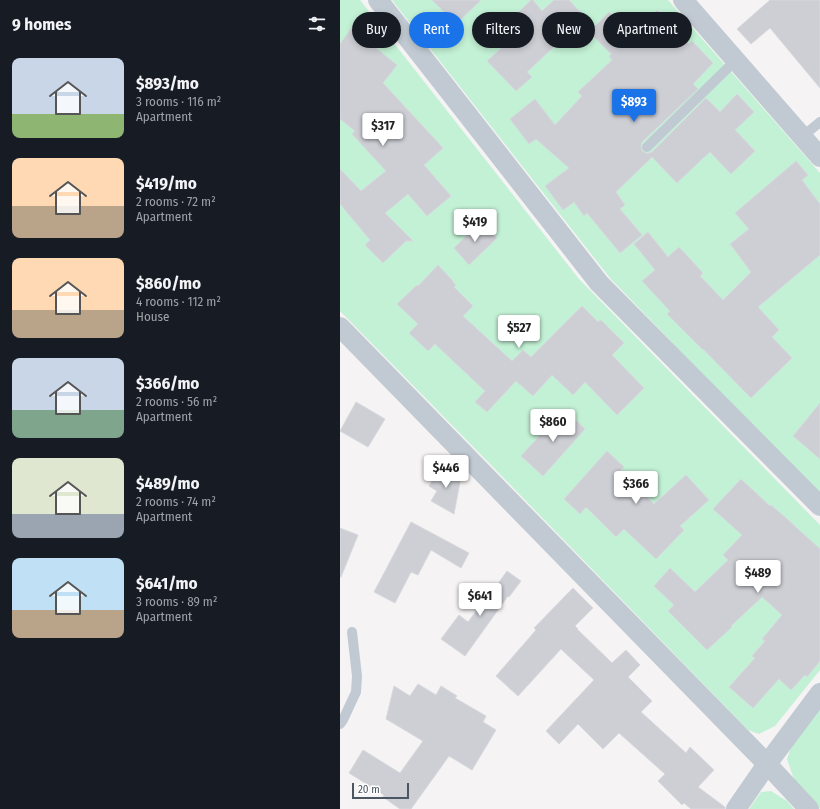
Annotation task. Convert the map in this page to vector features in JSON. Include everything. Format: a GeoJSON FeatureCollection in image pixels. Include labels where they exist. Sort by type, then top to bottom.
{"type":"FeatureCollection","features":[{"type":"Feature","properties":{"kind":"street"},"geometry":{"type":"LineString","coordinates":[[378,0],[599,283],[820,506]]}},
{"type":"Feature","properties":{"kind":"street"},"geometry":{"type":"LineString","coordinates":[[684,0],[820,157]]}},
{"type":"Feature","properties":{"kind":"street"},"geometry":{"type":"LineString","coordinates":[[340,327],[767,764],[809,809]]}},
{"type":"Feature","properties":{"kind":"street"},"geometry":{"type":"LineString","coordinates":[[736,809],[767,764],[820,693]]}},
{"type":"Feature","properties":{"kind":"lane"},"geometry":{"type":"LineString","coordinates":[[647,147],[736,60]]}},
{"type":"Feature","properties":{"kind":"lane"},"geometry":{"type":"LineString","coordinates":[[803,136],[820,122]]}},
{"type":"Feature","properties":{"kind":"lane"},"geometry":{"type":"LineString","coordinates":[[340,724],[356,692],[357,676],[352,632]]}},
{"type":"Feature","properties":{"kind":"green space"},"geometry":{"type":"Polygon","coordinates":[[[340,0],[360,0],[369,12],[352,12],[352,48],[398,48],[579,279],[820,525],[820,670],[775,726],[759,734],[748,730],[340,311],[340,0]]]}},
{"type":"Feature","properties":{"kind":"green space"},"geometry":{"type":"Polygon","coordinates":[[[392,0],[668,0],[679,12],[603,12],[603,48],[692,48],[692,27],[820,173],[820,496],[610,278],[430,48],[464,48],[464,12],[409,12],[409,22],[392,0]]]}},
{"type":"Feature","properties":{"kind":"green space"},"geometry":{"type":"Polygon","coordinates":[[[820,708],[820,809],[796,785],[787,759],[791,747],[820,708]]]}},
{"type":"Feature","properties":{"kind":"green space"},"geometry":{"type":"Polygon","coordinates":[[[771,791],[787,801],[794,809],[749,809],[761,792],[771,791]]]}},
{"type":"Feature","properties":{"kind":"building"},"geometry":{"type":"Polygon","coordinates":[[[432,0],[481,0],[464,16],[464,12],[444,12],[432,0]]]}},
{"type":"Feature","properties":{"kind":"building"},"geometry":{"type":"Polygon","coordinates":[[[531,0],[533,0],[542,11],[554,0],[569,0],[580,12],[542,12],[542,48],[553,48],[527,72],[532,77],[516,91],[487,61],[501,48],[534,48],[534,12],[519,12],[531,0]]]}},
{"type":"Feature","properties":{"kind":"building"},"geometry":{"type":"Polygon","coordinates":[[[770,0],[820,0],[820,88],[770,28],[751,44],[737,29],[770,0]]]}},
{"type":"Feature","properties":{"kind":"building"},"geometry":{"type":"Polygon","coordinates":[[[603,18],[603,46],[595,38],[595,26],[603,18]]]}},
{"type":"Feature","properties":{"kind":"building"},"geometry":{"type":"Polygon","coordinates":[[[352,27],[352,48],[376,48],[397,65],[383,83],[443,148],[424,165],[451,196],[427,216],[408,194],[385,213],[413,241],[406,241],[383,263],[365,245],[370,240],[340,204],[340,169],[361,191],[386,171],[352,134],[355,131],[340,119],[340,44],[352,27]]]}},
{"type":"Feature","properties":{"kind":"building"},"geometry":{"type":"Polygon","coordinates":[[[692,41],[713,63],[693,84],[698,89],[642,142],[642,151],[646,153],[652,152],[706,98],[720,112],[737,94],[754,112],[735,130],[755,151],[731,174],[710,152],[677,183],[652,157],[616,192],[625,205],[620,209],[642,235],[620,253],[587,213],[584,216],[574,202],[563,210],[545,186],[569,168],[536,139],[529,144],[510,119],[535,99],[555,125],[582,96],[578,92],[612,60],[609,56],[611,54],[605,48],[692,48],[692,41]]]}},
{"type":"Feature","properties":{"kind":"building"},"geometry":{"type":"Polygon","coordinates":[[[796,161],[808,175],[802,180],[820,204],[820,255],[758,307],[779,330],[772,337],[792,358],[751,398],[667,314],[670,311],[642,281],[655,270],[634,244],[648,232],[668,257],[679,247],[703,273],[700,276],[723,300],[751,272],[730,244],[749,229],[735,213],[796,161]]]}},
{"type":"Feature","properties":{"kind":"building"},"geometry":{"type":"Polygon","coordinates":[[[481,221],[497,238],[469,265],[454,248],[481,221]]]}},
{"type":"Feature","properties":{"kind":"building"},"geometry":{"type":"Polygon","coordinates":[[[438,265],[456,285],[454,287],[473,306],[463,316],[512,361],[523,350],[531,357],[582,306],[598,322],[601,320],[624,343],[612,355],[644,388],[617,415],[585,382],[573,395],[552,375],[533,396],[516,381],[487,412],[475,402],[485,391],[435,344],[428,351],[409,333],[418,324],[397,304],[417,285],[418,286],[438,265]]]}},
{"type":"Feature","properties":{"kind":"building"},"geometry":{"type":"Polygon","coordinates":[[[356,402],[385,419],[368,447],[340,431],[356,402]]]}},
{"type":"Feature","properties":{"kind":"building"},"geometry":{"type":"Polygon","coordinates":[[[820,403],[820,459],[793,436],[820,403]]]}},
{"type":"Feature","properties":{"kind":"building"},"geometry":{"type":"Polygon","coordinates":[[[564,409],[585,429],[543,476],[521,456],[564,409]]]}},
{"type":"Feature","properties":{"kind":"building"},"geometry":{"type":"Polygon","coordinates":[[[607,451],[624,467],[620,471],[654,504],[686,475],[709,500],[680,526],[684,530],[656,559],[624,529],[616,537],[586,507],[580,514],[564,499],[607,451]]]}},
{"type":"Feature","properties":{"kind":"building"},"geometry":{"type":"Polygon","coordinates":[[[441,466],[461,477],[454,514],[431,501],[437,491],[429,486],[441,466]]]}},
{"type":"Feature","properties":{"kind":"building"},"geometry":{"type":"Polygon","coordinates":[[[741,479],[820,549],[820,661],[807,677],[805,675],[791,690],[779,679],[753,708],[729,687],[755,658],[752,656],[765,641],[762,639],[782,615],[762,597],[707,650],[668,611],[674,605],[654,586],[670,568],[695,592],[728,560],[723,555],[742,535],[713,509],[741,479]]]}},
{"type":"Feature","properties":{"kind":"building"},"geometry":{"type":"Polygon","coordinates":[[[411,522],[469,553],[461,568],[431,550],[418,575],[411,572],[395,603],[374,592],[411,522]]]}},
{"type":"Feature","properties":{"kind":"building"},"geometry":{"type":"Polygon","coordinates":[[[340,528],[358,535],[341,577],[340,577],[340,528]]]}},
{"type":"Feature","properties":{"kind":"building"},"geometry":{"type":"Polygon","coordinates":[[[507,571],[521,581],[509,597],[508,596],[465,656],[441,639],[459,615],[468,622],[507,571]]]}},
{"type":"Feature","properties":{"kind":"building"},"geometry":{"type":"Polygon","coordinates":[[[573,588],[593,608],[575,626],[577,629],[612,663],[626,650],[640,665],[628,677],[652,701],[641,712],[686,753],[690,747],[714,770],[698,787],[725,807],[725,809],[691,809],[684,803],[682,805],[658,781],[665,774],[619,733],[603,749],[578,724],[559,744],[546,731],[594,680],[561,649],[518,696],[496,676],[536,630],[534,628],[573,588]]]}},
{"type":"Feature","properties":{"kind":"building"},"geometry":{"type":"Polygon","coordinates":[[[418,684],[436,695],[441,686],[457,696],[455,698],[486,716],[483,722],[496,730],[472,770],[449,756],[411,809],[400,809],[383,797],[384,795],[349,773],[363,750],[400,773],[423,741],[386,719],[394,686],[410,696],[418,684]]]}}]}
